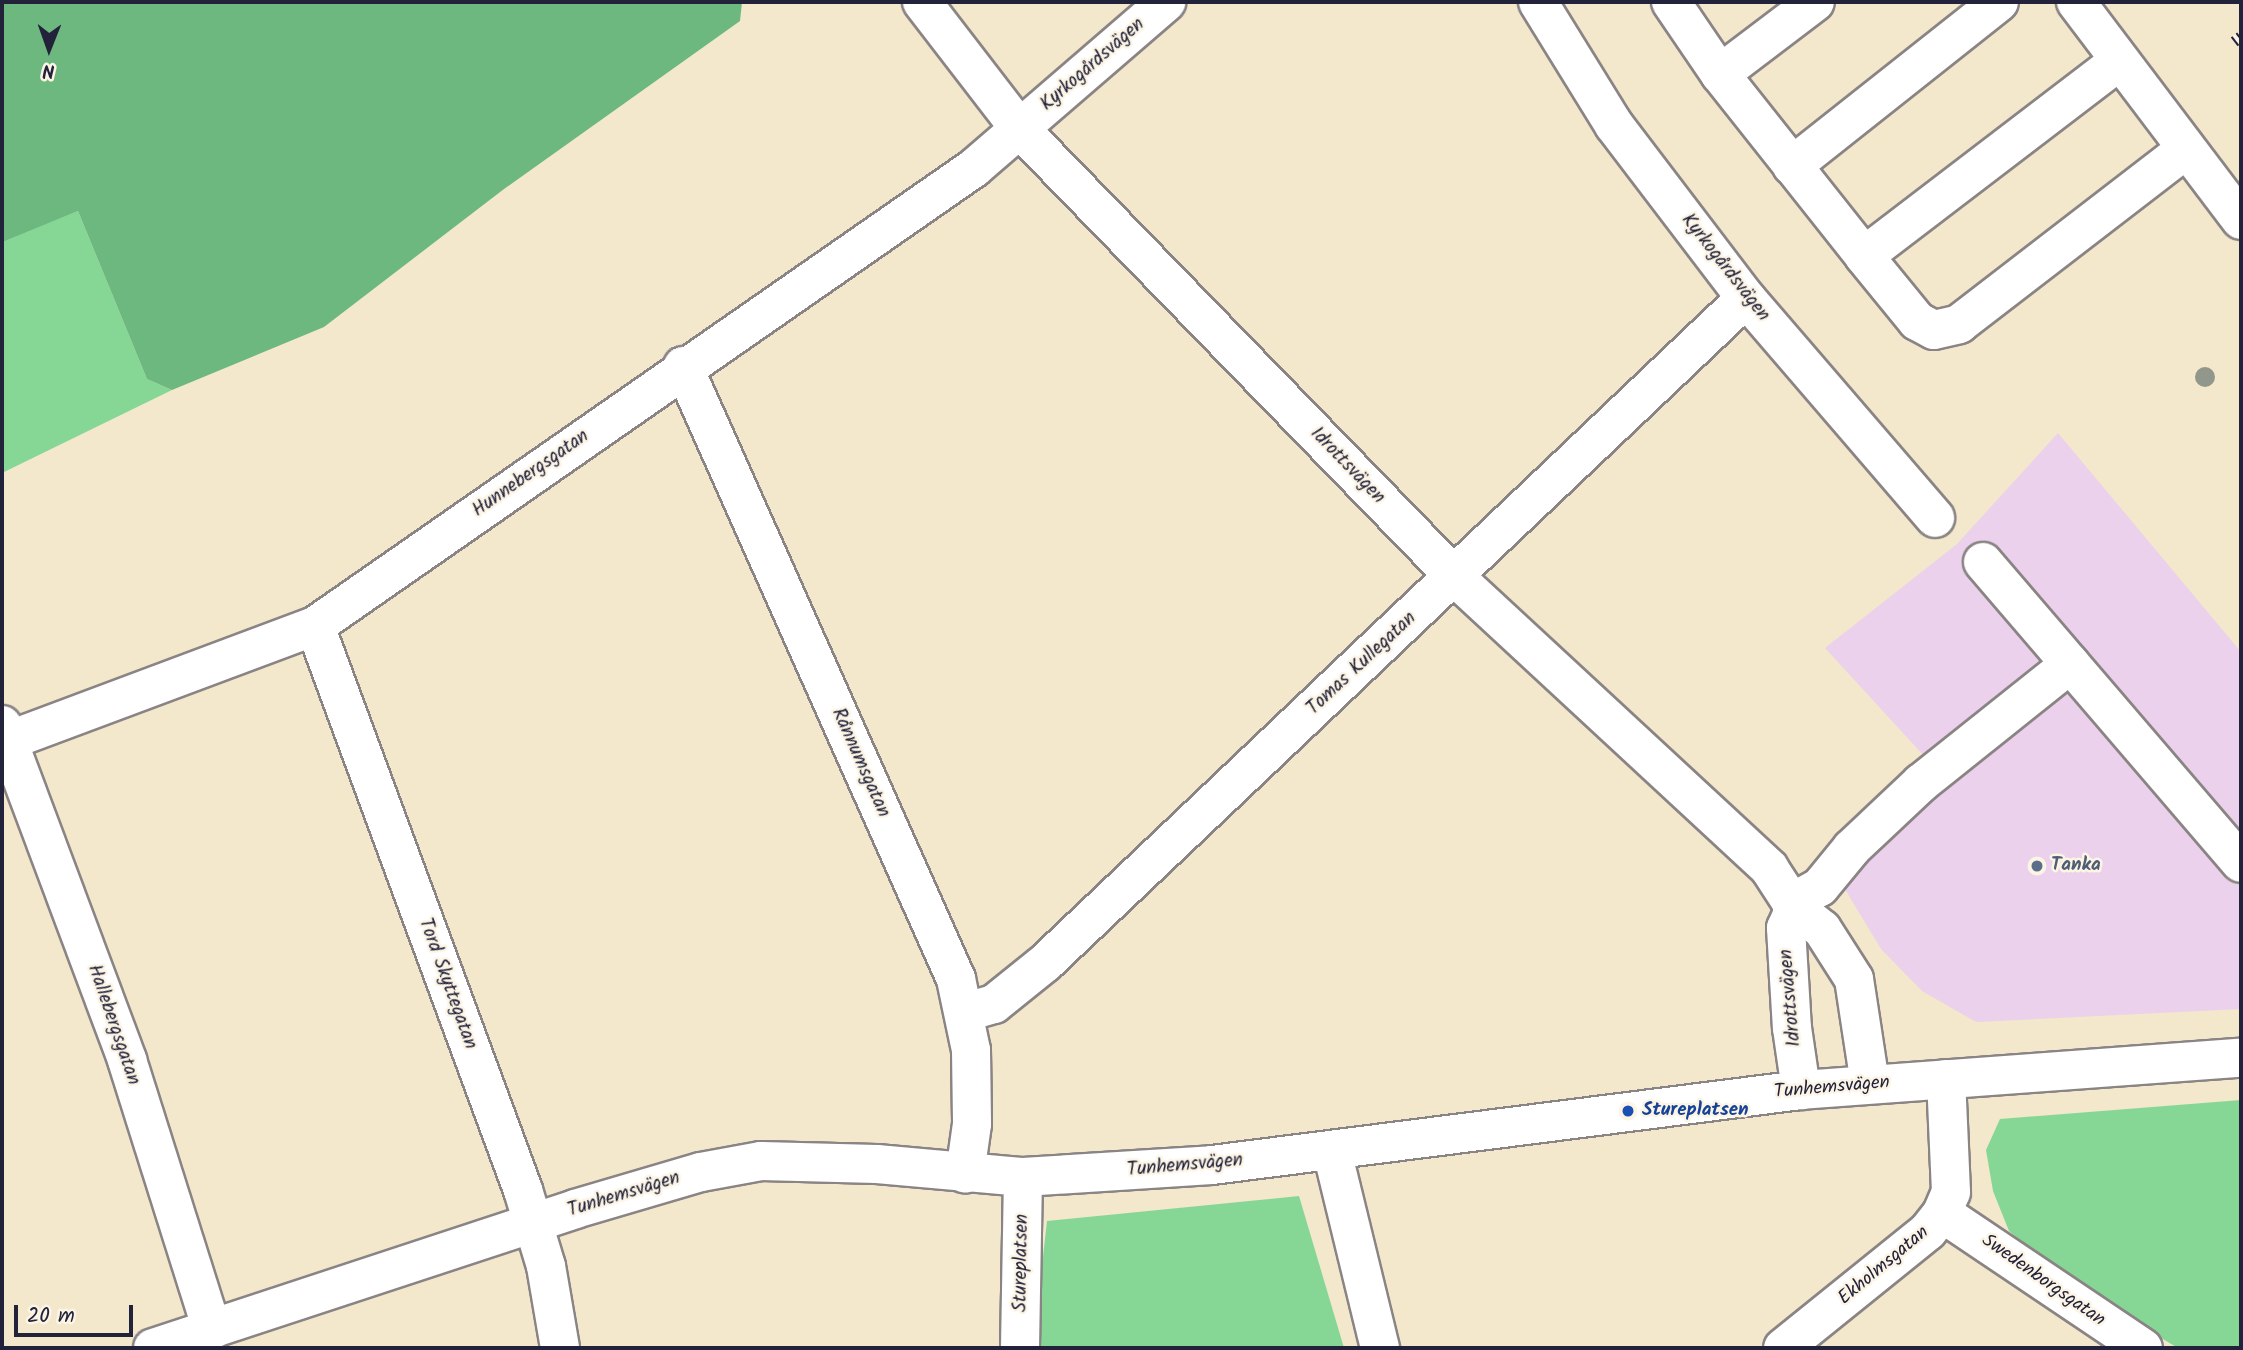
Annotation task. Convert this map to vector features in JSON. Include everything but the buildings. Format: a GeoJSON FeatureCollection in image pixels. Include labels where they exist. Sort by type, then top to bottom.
{"type":"FeatureCollection","features":[{"type":"Feature","properties":{"kind":"street","name":"Idrottsvägen"},"geometry":{"type":"LineString","coordinates":[[922,2],[1019,128],[1455,577],[1769,868],[1793,906],[1822,929],[1854,979],[1870,1084]]}},
{"type":"Feature","properties":{"kind":"street","name":"Kyrkogårdsvägen"},"geometry":{"type":"LineString","coordinates":[[1019,128],[1166,2]]}},
{"type":"Feature","properties":{"kind":"street","name":"Kyrkogårdsvägen"},"geometry":{"type":"LineString","coordinates":[[1538,2],[1614,125],[1746,298],[1935,518]]}},
{"type":"Feature","properties":{"kind":"street"},"geometry":{"type":"LineString","coordinates":[[1671,2],[1720,74],[1917,321],[1947,330],[2186,149]]}},
{"type":"Feature","properties":{"kind":"street"},"geometry":{"type":"LineString","coordinates":[[1720,74],[1815,2]]}},
{"type":"Feature","properties":{"kind":"street"},"geometry":{"type":"LineString","coordinates":[[1792,166],[1999,2]]}},
{"type":"Feature","properties":{"kind":"street"},"geometry":{"type":"LineString","coordinates":[[2076,2],[2241,220]]}},
{"type":"Feature","properties":{"kind":"street"},"geometry":{"type":"LineString","coordinates":[[1864,256],[2119,61]]}},
{"type":"Feature","properties":{"kind":"street","name":"Hunnebergsgatan"},"geometry":{"type":"LineString","coordinates":[[5,736],[315,626],[683,366],[974,168],[1019,128]]}},
{"type":"Feature","properties":{"kind":"street","name":"Tomas Kullegatan"},"geometry":{"type":"LineString","coordinates":[[966,1012],[994,1004],[1045,963],[1455,577],[1746,298]]}},
{"type":"Feature","properties":{"kind":"street","name":"Rånnumsgatan"},"geometry":{"type":"LineString","coordinates":[[683,366],[956,979],[966,1012],[972,1124],[965,1174]]}},
{"type":"Feature","properties":{"kind":"street"},"geometry":{"type":"LineString","coordinates":[[1983,562],[2241,863]]}},
{"type":"Feature","properties":{"kind":"street","name":"Tord Skyttegatan"},"geometry":{"type":"LineString","coordinates":[[315,626],[533,1223],[560,1348]]}},
{"type":"Feature","properties":{"kind":"street"},"geometry":{"type":"LineString","coordinates":[[1793,906],[1820,887],[1852,848],[1921,783],[2070,664]]}},
{"type":"Feature","properties":{"kind":"street","name":"Hallebergsgatan"},"geometry":{"type":"LineString","coordinates":[[5,736],[127,1060],[212,1329]]}},
{"type":"Feature","properties":{"kind":"street","name":"Idrottsvägen"},"geometry":{"type":"LineString","coordinates":[[1793,906],[1786,928],[1792,1028],[1801,1090]]}},
{"type":"Feature","properties":{"kind":"street","name":"Tunhemsvägen"},"geometry":{"type":"LineString","coordinates":[[160,1347],[533,1223],[701,1172],[761,1161],[877,1164],[965,1174],[1023,1177],[1212,1165],[1332,1151],[1504,1125],[1801,1090],[2241,1058]]}},
{"type":"Feature","properties":{"kind":"street","name":"Ekholmsgatan"},"geometry":{"type":"LineString","coordinates":[[1783,1348],[1863,1286],[1942,1213],[1951,1192],[1946,1079]]}},
{"type":"Feature","properties":{"kind":"street"},"geometry":{"type":"LineString","coordinates":[[1332,1151],[1380,1348]]}},
{"type":"Feature","properties":{"kind":"street","name":"Stureplatsen"},"geometry":{"type":"LineString","coordinates":[[1020,1348],[1023,1177]]}},
{"type":"Feature","properties":{"kind":"street","name":"Swedenborgsgatan"},"geometry":{"type":"LineString","coordinates":[[1942,1213],[2143,1348]]}},
{"type":"Feature","properties":{"kind":"shaded area"},"geometry":{"type":"Polygon","coordinates":[[[2058,433],[2241,652],[2241,1009],[1976,1022],[1922,991],[1881,949],[1825,856],[1925,757],[1825,648],[1957,544],[2058,433]]]}},
{"type":"Feature","properties":{"kind":"green space"},"geometry":{"type":"Polygon","coordinates":[[[2,2],[742,2],[740,21],[504,189],[324,327],[172,390],[147,379],[78,211],[2,242],[2,2]]]}},
{"type":"Feature","properties":{"kind":"green space"},"geometry":{"type":"Polygon","coordinates":[[[78,211],[147,379],[172,390],[2,473],[2,241],[78,211]]]}},
{"type":"Feature","properties":{"kind":"green space"},"geometry":{"type":"Polygon","coordinates":[[[2241,1100],[2241,1348],[2178,1348],[2077,1288],[2009,1231],[1993,1191],[1986,1150],[2000,1119],[2241,1100]]]}},
{"type":"Feature","properties":{"kind":"green space"},"geometry":{"type":"Polygon","coordinates":[[[1299,1196],[1344,1348],[1040,1348],[1035,1329],[1047,1221],[1299,1196]]]}},
{"type":"Feature","properties":{"kind":"railway"},"geometry":{"type":"LineString","coordinates":[[2234,35],[2241,44]]}},
{"type":"Feature","properties":{"kind":"place","name":"Tanka"},"geometry":{"type":"Point","coordinates":[2037,866]}},
{"type":"Feature","properties":{"kind":"place","name":"Stureplatsen"},"geometry":{"type":"Point","coordinates":[1628,1111]}}]}
